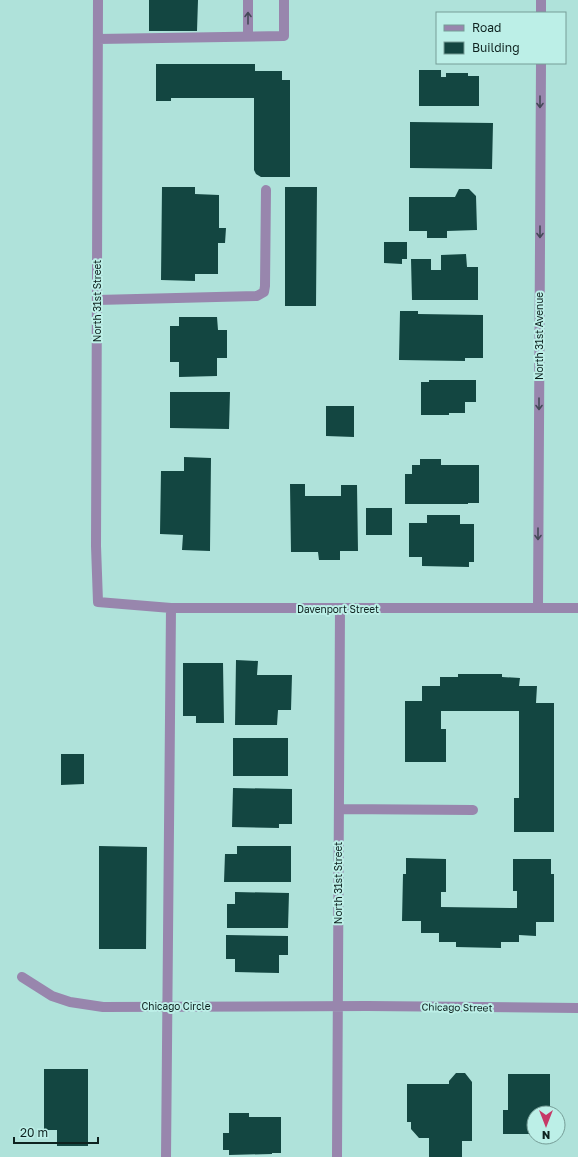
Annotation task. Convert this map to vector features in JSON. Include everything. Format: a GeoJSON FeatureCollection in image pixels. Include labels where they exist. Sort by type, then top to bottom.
{"type":"FeatureCollection","features":[{"type":"Feature","properties":{"kind":"street","name":"North 31st Street"},"geometry":{"type":"LineString","coordinates":[[98,0],[96,546],[98,602]]}},
{"type":"Feature","properties":{"kind":"street"},"geometry":{"type":"LineString","coordinates":[[248,0],[248,36]]}},
{"type":"Feature","properties":{"kind":"street"},"geometry":{"type":"LineString","coordinates":[[98,39],[284,36],[284,0]]}},
{"type":"Feature","properties":{"kind":"street"},"geometry":{"type":"LineString","coordinates":[[541,0],[541,12]]}},
{"type":"Feature","properties":{"kind":"street","name":"North 31st Avenue"},"geometry":{"type":"LineString","coordinates":[[538,608],[541,64]]}},
{"type":"Feature","properties":{"kind":"street"},"geometry":{"type":"LineString","coordinates":[[97,300],[256,296],[264,292],[266,190]]}},
{"type":"Feature","properties":{"kind":"street","name":"Davenport Street"},"geometry":{"type":"LineString","coordinates":[[98,602],[171,608],[578,608]]}},
{"type":"Feature","properties":{"kind":"street"},"geometry":{"type":"LineString","coordinates":[[166,1157],[166,1006],[171,608]]}},
{"type":"Feature","properties":{"kind":"street","name":"North 31st Street"},"geometry":{"type":"LineString","coordinates":[[337,1157],[340,609]]}},
{"type":"Feature","properties":{"kind":"street"},"geometry":{"type":"LineString","coordinates":[[339,809],[473,810]]}},
{"type":"Feature","properties":{"kind":"street","name":"Chicago Circle"},"geometry":{"type":"LineString","coordinates":[[22,977],[52,996],[70,1002],[103,1006],[337,1006]]}},
{"type":"Feature","properties":{"kind":"street","name":"Chicago Street"},"geometry":{"type":"LineString","coordinates":[[337,1006],[578,1008]]}},
{"type":"Feature","properties":{"kind":"building"},"geometry":{"type":"Polygon","coordinates":[[[149,0],[198,0],[197,31],[149,31],[149,0]]]}},
{"type":"Feature","properties":{"kind":"building"},"geometry":{"type":"Polygon","coordinates":[[[156,64],[255,64],[255,71],[282,71],[282,80],[290,80],[290,177],[261,177],[256,174],[254,170],[254,98],[171,98],[171,101],[156,101],[156,64]]]}},
{"type":"Feature","properties":{"kind":"building"},"geometry":{"type":"Polygon","coordinates":[[[419,70],[441,70],[441,77],[446,77],[446,73],[468,73],[468,76],[479,76],[479,106],[419,106],[419,70]]]}},
{"type":"Feature","properties":{"kind":"building"},"geometry":{"type":"Polygon","coordinates":[[[410,122],[493,123],[492,169],[410,168],[410,122]]]}},
{"type":"Feature","properties":{"kind":"building"},"geometry":{"type":"Polygon","coordinates":[[[162,187],[195,187],[195,194],[219,195],[219,228],[226,228],[225,243],[218,243],[218,274],[195,274],[195,281],[161,280],[162,187]]]}},
{"type":"Feature","properties":{"kind":"building"},"geometry":{"type":"Polygon","coordinates":[[[285,187],[317,187],[316,306],[285,306],[285,187]]]}},
{"type":"Feature","properties":{"kind":"building"},"geometry":{"type":"Polygon","coordinates":[[[459,189],[469,189],[476,196],[477,230],[447,231],[447,238],[427,238],[427,231],[409,231],[409,197],[455,197],[459,189]]]}},
{"type":"Feature","properties":{"kind":"building"},"geometry":{"type":"Polygon","coordinates":[[[384,242],[407,242],[407,259],[402,259],[402,264],[384,263],[384,242]]]}},
{"type":"Feature","properties":{"kind":"building"},"geometry":{"type":"Polygon","coordinates":[[[466,254],[467,267],[478,267],[478,300],[412,300],[411,259],[431,259],[431,270],[441,270],[441,255],[466,254]]]}},
{"type":"Feature","properties":{"kind":"building"},"geometry":{"type":"Polygon","coordinates":[[[400,311],[418,311],[418,314],[483,315],[483,358],[465,358],[465,361],[399,360],[400,311]]]}},
{"type":"Feature","properties":{"kind":"building"},"geometry":{"type":"Polygon","coordinates":[[[179,317],[217,317],[218,330],[227,330],[227,358],[217,358],[217,376],[179,377],[179,362],[170,362],[170,326],[179,326],[179,317]]]}},
{"type":"Feature","properties":{"kind":"building"},"geometry":{"type":"Polygon","coordinates":[[[429,380],[476,380],[476,402],[465,402],[465,413],[449,413],[449,415],[421,415],[421,382],[429,382],[429,380]]]}},
{"type":"Feature","properties":{"kind":"building"},"geometry":{"type":"Polygon","coordinates":[[[170,392],[230,392],[229,429],[170,428],[170,392]]]}},
{"type":"Feature","properties":{"kind":"building"},"geometry":{"type":"Polygon","coordinates":[[[326,406],[354,406],[354,437],[326,436],[326,406]]]}},
{"type":"Feature","properties":{"kind":"building"},"geometry":{"type":"Polygon","coordinates":[[[184,457],[211,458],[210,551],[182,550],[183,535],[160,534],[161,471],[184,471],[184,457]]]}},
{"type":"Feature","properties":{"kind":"building"},"geometry":{"type":"Polygon","coordinates":[[[420,459],[441,459],[441,465],[479,465],[479,503],[405,504],[405,474],[412,474],[412,465],[420,465],[420,459]]]}},
{"type":"Feature","properties":{"kind":"building"},"geometry":{"type":"Polygon","coordinates":[[[290,484],[305,484],[305,496],[341,496],[341,485],[357,485],[358,551],[340,551],[340,560],[319,560],[318,552],[291,552],[290,484]]]}},
{"type":"Feature","properties":{"kind":"building"},"geometry":{"type":"Polygon","coordinates":[[[366,508],[392,508],[392,535],[366,535],[366,508]]]}},
{"type":"Feature","properties":{"kind":"building"},"geometry":{"type":"Polygon","coordinates":[[[427,515],[460,515],[460,524],[474,524],[474,562],[469,562],[469,567],[422,566],[422,557],[409,557],[409,523],[427,523],[427,515]]]}},
{"type":"Feature","properties":{"kind":"building"},"geometry":{"type":"Polygon","coordinates":[[[236,660],[258,661],[257,675],[292,675],[291,710],[278,710],[277,725],[235,725],[236,660]]]}},
{"type":"Feature","properties":{"kind":"building"},"geometry":{"type":"Polygon","coordinates":[[[183,663],[223,663],[224,723],[196,723],[196,716],[183,716],[183,663]]]}},
{"type":"Feature","properties":{"kind":"building"},"geometry":{"type":"Polygon","coordinates":[[[458,674],[502,674],[502,677],[520,678],[519,686],[537,686],[536,703],[554,703],[554,832],[514,832],[514,798],[519,798],[519,711],[441,711],[441,729],[446,729],[446,762],[405,762],[405,701],[422,701],[422,686],[440,686],[440,677],[458,677],[458,674]]]}},
{"type":"Feature","properties":{"kind":"building"},"geometry":{"type":"Polygon","coordinates":[[[233,738],[288,738],[288,776],[233,776],[233,738]]]}},
{"type":"Feature","properties":{"kind":"building"},"geometry":{"type":"Polygon","coordinates":[[[61,754],[84,754],[84,784],[61,785],[61,754]]]}},
{"type":"Feature","properties":{"kind":"building"},"geometry":{"type":"Polygon","coordinates":[[[233,788],[292,789],[292,824],[279,824],[279,828],[232,827],[233,788]]]}},
{"type":"Feature","properties":{"kind":"building"},"geometry":{"type":"Polygon","coordinates":[[[99,846],[147,847],[146,949],[99,949],[99,846]]]}},
{"type":"Feature","properties":{"kind":"building"},"geometry":{"type":"Polygon","coordinates":[[[237,846],[291,846],[291,882],[224,882],[225,854],[237,854],[237,846]]]}},
{"type":"Feature","properties":{"kind":"building"},"geometry":{"type":"Polygon","coordinates":[[[406,858],[446,859],[446,892],[441,892],[441,907],[517,908],[517,891],[513,891],[513,859],[551,859],[551,874],[554,874],[554,922],[536,922],[536,936],[519,935],[519,942],[501,942],[501,948],[456,947],[456,942],[439,942],[439,933],[421,933],[421,921],[402,921],[403,874],[406,874],[406,858]]]}},
{"type":"Feature","properties":{"kind":"building"},"geometry":{"type":"Polygon","coordinates":[[[235,892],[289,893],[288,928],[227,928],[227,904],[235,904],[235,892]]]}},
{"type":"Feature","properties":{"kind":"building"},"geometry":{"type":"Polygon","coordinates":[[[226,935],[288,936],[288,955],[279,955],[279,973],[235,972],[235,959],[226,959],[226,935]]]}},
{"type":"Feature","properties":{"kind":"building"},"geometry":{"type":"Polygon","coordinates":[[[44,1069],[88,1069],[88,1146],[57,1146],[57,1130],[44,1130],[44,1069]]]}},
{"type":"Feature","properties":{"kind":"building"},"geometry":{"type":"Polygon","coordinates":[[[456,1073],[465,1073],[472,1082],[472,1141],[462,1141],[462,1157],[429,1157],[429,1138],[419,1138],[411,1129],[411,1122],[407,1122],[407,1084],[449,1084],[449,1081],[456,1073]]]}},
{"type":"Feature","properties":{"kind":"building"},"geometry":{"type":"Polygon","coordinates":[[[508,1074],[550,1074],[550,1105],[526,1105],[526,1134],[503,1134],[503,1110],[508,1110],[508,1074]]]}},
{"type":"Feature","properties":{"kind":"building"},"geometry":{"type":"Polygon","coordinates":[[[229,1113],[249,1113],[249,1117],[281,1117],[281,1153],[229,1155],[229,1150],[223,1150],[223,1133],[229,1133],[229,1113]]]}}]}
